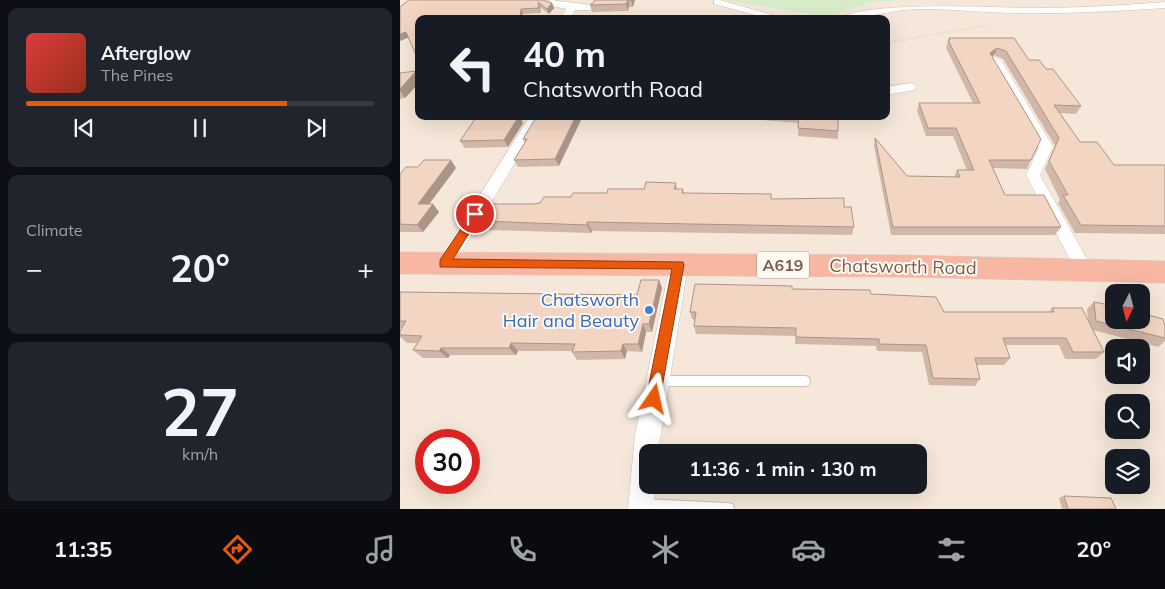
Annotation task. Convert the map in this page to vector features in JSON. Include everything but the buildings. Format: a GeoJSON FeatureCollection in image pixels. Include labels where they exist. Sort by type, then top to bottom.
{"type":"FeatureCollection","features":[{"type":"Feature","properties":{"kind":"highway","name":"Chatsworth Road"},"geometry":{"type":"LineString","coordinates":[[400,263],[902,266],[1084,270],[1163,274]]}},
{"type":"Feature","properties":{"kind":"street"},"geometry":{"type":"LineString","coordinates":[[717,2],[767,15]]}},
{"type":"Feature","properties":{"kind":"street"},"geometry":{"type":"LineString","coordinates":[[551,3],[572,8],[590,7]]}},
{"type":"Feature","properties":{"kind":"street"},"geometry":{"type":"LineString","coordinates":[[855,15],[882,6],[911,4],[1044,10],[1165,5]]}},
{"type":"Feature","properties":{"kind":"street"},"geometry":{"type":"LineString","coordinates":[[568,15],[572,8]]}},
{"type":"Feature","properties":{"kind":"street"},"geometry":{"type":"LineString","coordinates":[[995,60],[1046,147],[1033,174],[1084,270]]}},
{"type":"Feature","properties":{"kind":"street"},"geometry":{"type":"LineString","coordinates":[[890,90],[910,87]]}},
{"type":"Feature","properties":{"kind":"street"},"geometry":{"type":"LineString","coordinates":[[444,264],[534,120]]}},
{"type":"Feature","properties":{"kind":"street"},"geometry":{"type":"LineString","coordinates":[[641,507],[647,435],[679,265]]}},
{"type":"Feature","properties":{"kind":"lane"},"geometry":{"type":"LineString","coordinates":[[657,381],[805,381]]}},
{"type":"Feature","properties":{"kind":"lane"},"geometry":{"type":"LineString","coordinates":[[641,507],[728,509]]}},
{"type":"Feature","properties":{"kind":"path"},"geometry":{"type":"LineString","coordinates":[[890,42],[994,23]]}},
{"type":"Feature","properties":{"kind":"shaded area"},"geometry":{"type":"Polygon","coordinates":[[[400,0],[723,0],[815,15],[415,15],[415,120],[890,120],[890,15],[833,15],[871,2],[903,0],[1165,0],[1165,509],[400,509],[400,0]]]}},
{"type":"Feature","properties":{"kind":"green space"},"geometry":{"type":"Polygon","coordinates":[[[723,0],[903,0],[871,2],[833,15],[815,15],[723,0]]]}},
{"type":"Feature","properties":{"kind":"place","name":"Chatsworth Hair and Beauty"},"geometry":{"type":"Point","coordinates":[649,310]}},
{"type":"Feature","properties":{"kind":"route"},"geometry":{"type":"LineString","coordinates":[[475,214],[444,264],[679,265],[654,399]]}}]}
